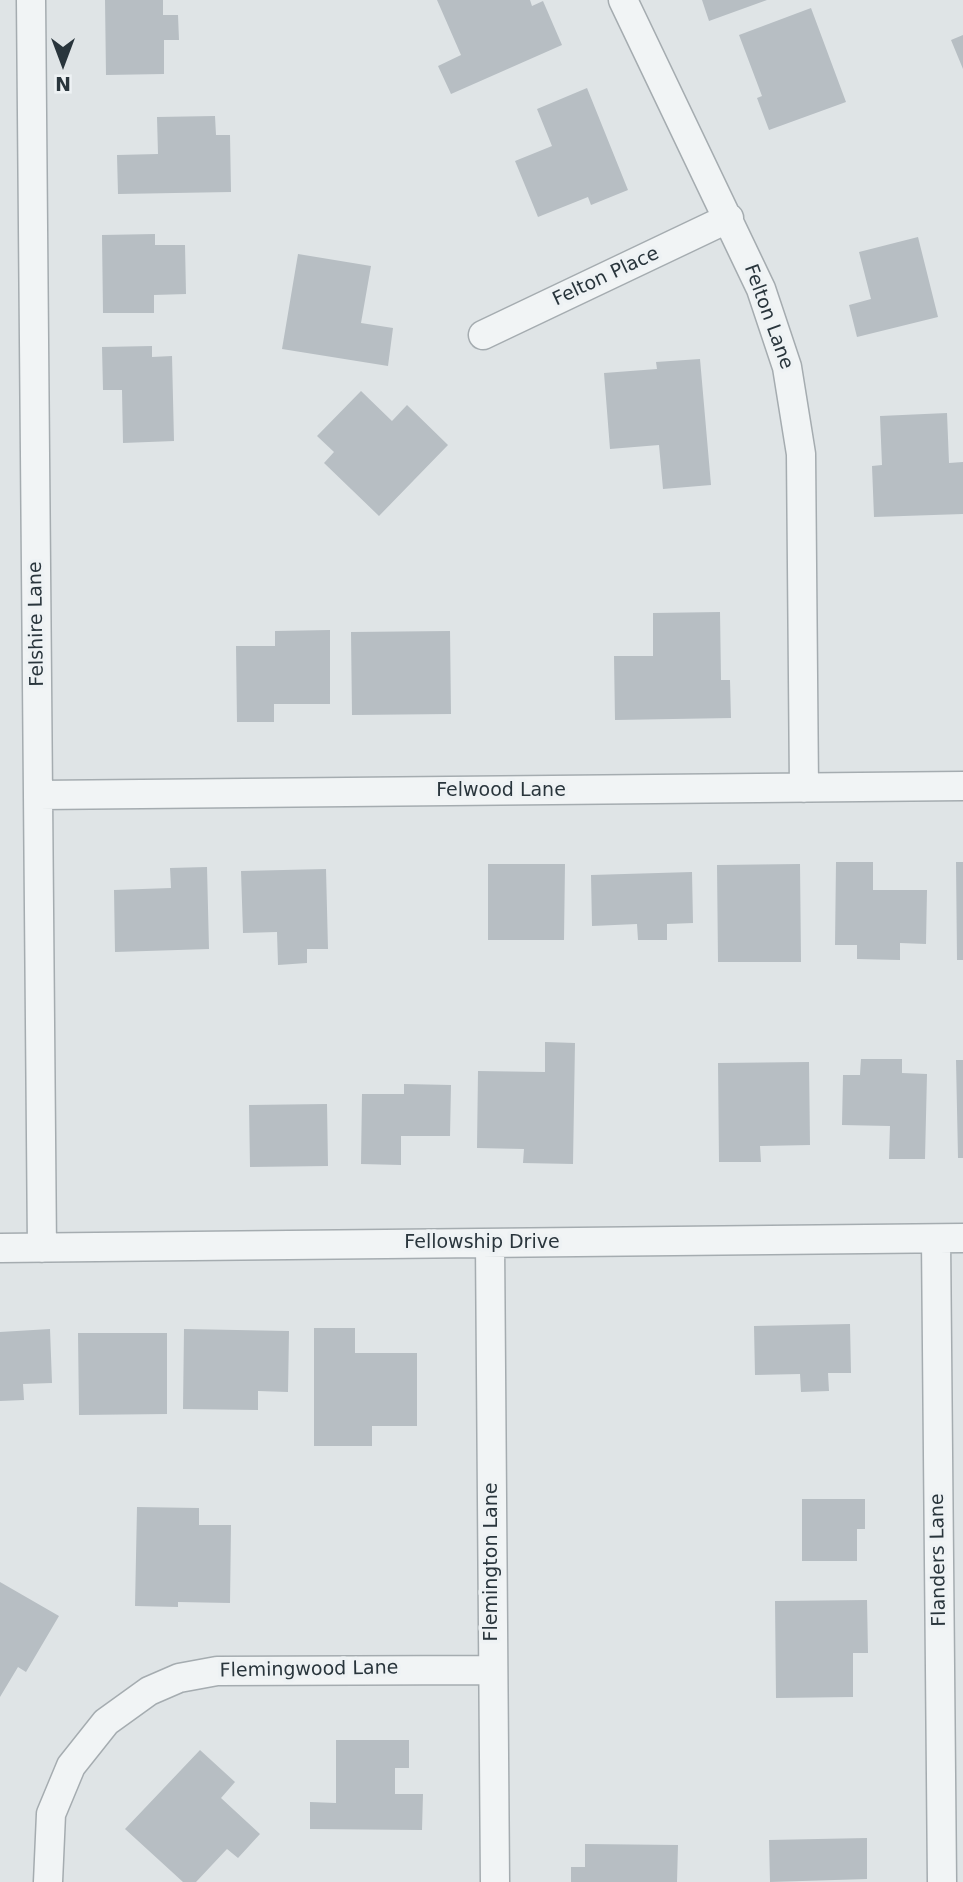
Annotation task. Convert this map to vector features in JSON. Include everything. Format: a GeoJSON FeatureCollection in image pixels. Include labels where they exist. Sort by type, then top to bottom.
{"type":"FeatureCollection","features":[{"type":"Feature","properties":{"kind":"street","name":"Felshire Lane"},"geometry":{"type":"LineString","coordinates":[[31,0],[42,1248]]}},
{"type":"Feature","properties":{"kind":"street","name":"Felton Lane"},"geometry":{"type":"LineString","coordinates":[[623,0],[729,218],[780,340],[798,425],[804,788]]}},
{"type":"Feature","properties":{"kind":"street","name":"Felton Place"},"geometry":{"type":"LineString","coordinates":[[483,335],[729,218]]}},
{"type":"Feature","properties":{"kind":"street","name":"Felwood Lane"},"geometry":{"type":"LineString","coordinates":[[39,794],[963,786]]}},
{"type":"Feature","properties":{"kind":"street","name":"Fellowship Drive"},"geometry":{"type":"LineString","coordinates":[[0,1248],[949,1238]]}},
{"type":"Feature","properties":{"kind":"street","name":"Flanders Lane"},"geometry":{"type":"LineString","coordinates":[[942,1882],[949,1238]]}},
{"type":"Feature","properties":{"kind":"street","name":"Flemington Lane"},"geometry":{"type":"LineString","coordinates":[[490,1243],[495,1882]]}},
{"type":"Feature","properties":{"kind":"street","name":"Flemingwood Lane"},"geometry":{"type":"LineString","coordinates":[[48,1882],[51,1814],[71,1766],[106,1722],[149,1691],[179,1678],[217,1671],[493,1670]]}},
{"type":"Feature","properties":{"kind":"building"},"geometry":{"type":"Polygon","coordinates":[[[105,0],[163,0],[163,15],[178,15],[179,40],[164,40],[164,74],[106,75],[105,0]]]}},
{"type":"Feature","properties":{"kind":"building"},"geometry":{"type":"Polygon","coordinates":[[[437,0],[530,0],[532,6],[543,1],[562,45],[451,94],[438,66],[461,55],[437,0]]]}},
{"type":"Feature","properties":{"kind":"building"},"geometry":{"type":"Polygon","coordinates":[[[702,0],[767,0],[709,21],[702,0]]]}},
{"type":"Feature","properties":{"kind":"building"},"geometry":{"type":"Polygon","coordinates":[[[811,8],[846,102],[769,130],[757,98],[762,96],[739,35],[811,8]]]}},
{"type":"Feature","properties":{"kind":"building"},"geometry":{"type":"Polygon","coordinates":[[[963,35],[963,69],[951,40],[963,35]]]}},
{"type":"Feature","properties":{"kind":"building"},"geometry":{"type":"Polygon","coordinates":[[[587,88],[628,190],[591,205],[588,197],[538,217],[515,161],[552,146],[537,109],[587,88]]]}},
{"type":"Feature","properties":{"kind":"building"},"geometry":{"type":"Polygon","coordinates":[[[215,116],[216,135],[230,135],[231,192],[118,194],[117,155],[158,154],[157,117],[215,116]]]}},
{"type":"Feature","properties":{"kind":"building"},"geometry":{"type":"Polygon","coordinates":[[[155,234],[155,245],[185,245],[186,294],[154,295],[154,313],[103,313],[102,235],[155,234]]]}},
{"type":"Feature","properties":{"kind":"building"},"geometry":{"type":"Polygon","coordinates":[[[918,237],[938,317],[857,337],[849,305],[871,299],[859,252],[918,237]]]}},
{"type":"Feature","properties":{"kind":"building"},"geometry":{"type":"Polygon","coordinates":[[[298,254],[371,266],[361,323],[393,328],[388,366],[282,349],[298,254]]]}},
{"type":"Feature","properties":{"kind":"building"},"geometry":{"type":"Polygon","coordinates":[[[152,346],[152,357],[172,356],[174,441],[123,443],[122,390],[103,390],[102,347],[152,346]]]}},
{"type":"Feature","properties":{"kind":"building"},"geometry":{"type":"Polygon","coordinates":[[[700,359],[711,485],[663,489],[659,445],[610,449],[604,373],[657,369],[656,362],[700,359]]]}},
{"type":"Feature","properties":{"kind":"building"},"geometry":{"type":"Polygon","coordinates":[[[361,391],[392,421],[407,405],[448,445],[379,516],[324,463],[334,452],[317,436],[361,391]]]}},
{"type":"Feature","properties":{"kind":"building"},"geometry":{"type":"Polygon","coordinates":[[[947,413],[949,463],[963,462],[963,514],[874,517],[872,466],[882,465],[880,416],[947,413]]]}},
{"type":"Feature","properties":{"kind":"building"},"geometry":{"type":"Polygon","coordinates":[[[720,612],[721,680],[730,680],[731,718],[615,720],[614,656],[653,656],[653,613],[720,612]]]}},
{"type":"Feature","properties":{"kind":"building"},"geometry":{"type":"Polygon","coordinates":[[[330,630],[330,704],[274,704],[274,722],[237,722],[236,646],[275,646],[275,631],[330,630]]]}},
{"type":"Feature","properties":{"kind":"building"},"geometry":{"type":"Polygon","coordinates":[[[450,631],[451,714],[352,715],[351,632],[450,631]]]}},
{"type":"Feature","properties":{"kind":"building"},"geometry":{"type":"Polygon","coordinates":[[[836,862],[873,862],[873,890],[927,890],[926,944],[900,943],[900,960],[857,959],[857,945],[835,945],[836,862]]]}},
{"type":"Feature","properties":{"kind":"building"},"geometry":{"type":"Polygon","coordinates":[[[956,862],[963,862],[963,960],[957,960],[956,862]]]}},
{"type":"Feature","properties":{"kind":"building"},"geometry":{"type":"Polygon","coordinates":[[[488,864],[565,864],[564,940],[488,940],[488,864]]]}},
{"type":"Feature","properties":{"kind":"building"},"geometry":{"type":"Polygon","coordinates":[[[800,864],[801,962],[718,962],[717,865],[800,864]]]}},
{"type":"Feature","properties":{"kind":"building"},"geometry":{"type":"Polygon","coordinates":[[[207,867],[209,949],[115,952],[114,890],[171,888],[170,868],[207,867]]]}},
{"type":"Feature","properties":{"kind":"building"},"geometry":{"type":"Polygon","coordinates":[[[326,869],[328,949],[307,949],[307,963],[278,965],[277,932],[243,933],[241,871],[326,869]]]}},
{"type":"Feature","properties":{"kind":"building"},"geometry":{"type":"Polygon","coordinates":[[[692,872],[693,923],[667,924],[667,940],[638,940],[637,924],[592,926],[591,875],[692,872]]]}},
{"type":"Feature","properties":{"kind":"building"},"geometry":{"type":"Polygon","coordinates":[[[545,1042],[575,1043],[573,1164],[523,1163],[524,1149],[477,1148],[478,1071],[545,1072],[545,1042]]]}},
{"type":"Feature","properties":{"kind":"building"},"geometry":{"type":"Polygon","coordinates":[[[861,1059],[902,1059],[902,1073],[927,1074],[925,1159],[889,1159],[890,1126],[842,1125],[843,1075],[860,1075],[861,1059]]]}},
{"type":"Feature","properties":{"kind":"building"},"geometry":{"type":"Polygon","coordinates":[[[956,1060],[963,1060],[963,1158],[958,1158],[956,1060]]]}},
{"type":"Feature","properties":{"kind":"building"},"geometry":{"type":"Polygon","coordinates":[[[809,1062],[810,1145],[760,1146],[761,1162],[719,1162],[718,1063],[809,1062]]]}},
{"type":"Feature","properties":{"kind":"building"},"geometry":{"type":"Polygon","coordinates":[[[404,1084],[451,1085],[450,1136],[401,1136],[401,1165],[361,1164],[362,1094],[404,1094],[404,1084]]]}},
{"type":"Feature","properties":{"kind":"building"},"geometry":{"type":"Polygon","coordinates":[[[327,1104],[328,1166],[250,1167],[249,1105],[327,1104]]]}},
{"type":"Feature","properties":{"kind":"building"},"geometry":{"type":"Polygon","coordinates":[[[850,1324],[851,1373],[828,1373],[829,1391],[801,1392],[800,1374],[755,1375],[754,1326],[850,1324]]]}},
{"type":"Feature","properties":{"kind":"building"},"geometry":{"type":"Polygon","coordinates":[[[314,1328],[355,1328],[355,1353],[417,1353],[417,1426],[372,1426],[372,1446],[314,1446],[314,1328]]]}},
{"type":"Feature","properties":{"kind":"building"},"geometry":{"type":"Polygon","coordinates":[[[50,1329],[52,1383],[23,1384],[24,1400],[0,1401],[0,1332],[50,1329]]]}},
{"type":"Feature","properties":{"kind":"building"},"geometry":{"type":"Polygon","coordinates":[[[184,1329],[289,1331],[288,1392],[258,1391],[258,1410],[183,1409],[184,1329]]]}},
{"type":"Feature","properties":{"kind":"building"},"geometry":{"type":"Polygon","coordinates":[[[78,1333],[167,1333],[167,1414],[79,1415],[78,1333]]]}},
{"type":"Feature","properties":{"kind":"building"},"geometry":{"type":"Polygon","coordinates":[[[802,1499],[865,1499],[865,1529],[857,1529],[857,1561],[802,1561],[802,1499]]]}},
{"type":"Feature","properties":{"kind":"building"},"geometry":{"type":"Polygon","coordinates":[[[137,1507],[199,1508],[199,1525],[231,1525],[230,1603],[178,1602],[178,1607],[135,1606],[137,1507]]]}},
{"type":"Feature","properties":{"kind":"building"},"geometry":{"type":"Polygon","coordinates":[[[0,1582],[59,1616],[26,1672],[18,1667],[0,1697],[0,1582]]]}},
{"type":"Feature","properties":{"kind":"building"},"geometry":{"type":"Polygon","coordinates":[[[867,1600],[868,1653],[853,1653],[853,1697],[776,1698],[775,1601],[867,1600]]]}},
{"type":"Feature","properties":{"kind":"building"},"geometry":{"type":"Polygon","coordinates":[[[336,1740],[409,1740],[409,1768],[395,1768],[395,1794],[423,1794],[422,1830],[310,1829],[310,1802],[336,1803],[336,1740]]]}},
{"type":"Feature","properties":{"kind":"building"},"geometry":{"type":"Polygon","coordinates":[[[200,1750],[235,1782],[221,1798],[260,1834],[238,1858],[227,1849],[196,1882],[183,1882],[125,1829],[200,1750]]]}},
{"type":"Feature","properties":{"kind":"building"},"geometry":{"type":"Polygon","coordinates":[[[867,1838],[867,1879],[770,1882],[769,1840],[867,1838]]]}},
{"type":"Feature","properties":{"kind":"building"},"geometry":{"type":"Polygon","coordinates":[[[585,1844],[678,1845],[677,1882],[571,1882],[571,1867],[585,1867],[585,1844]]]}}]}
